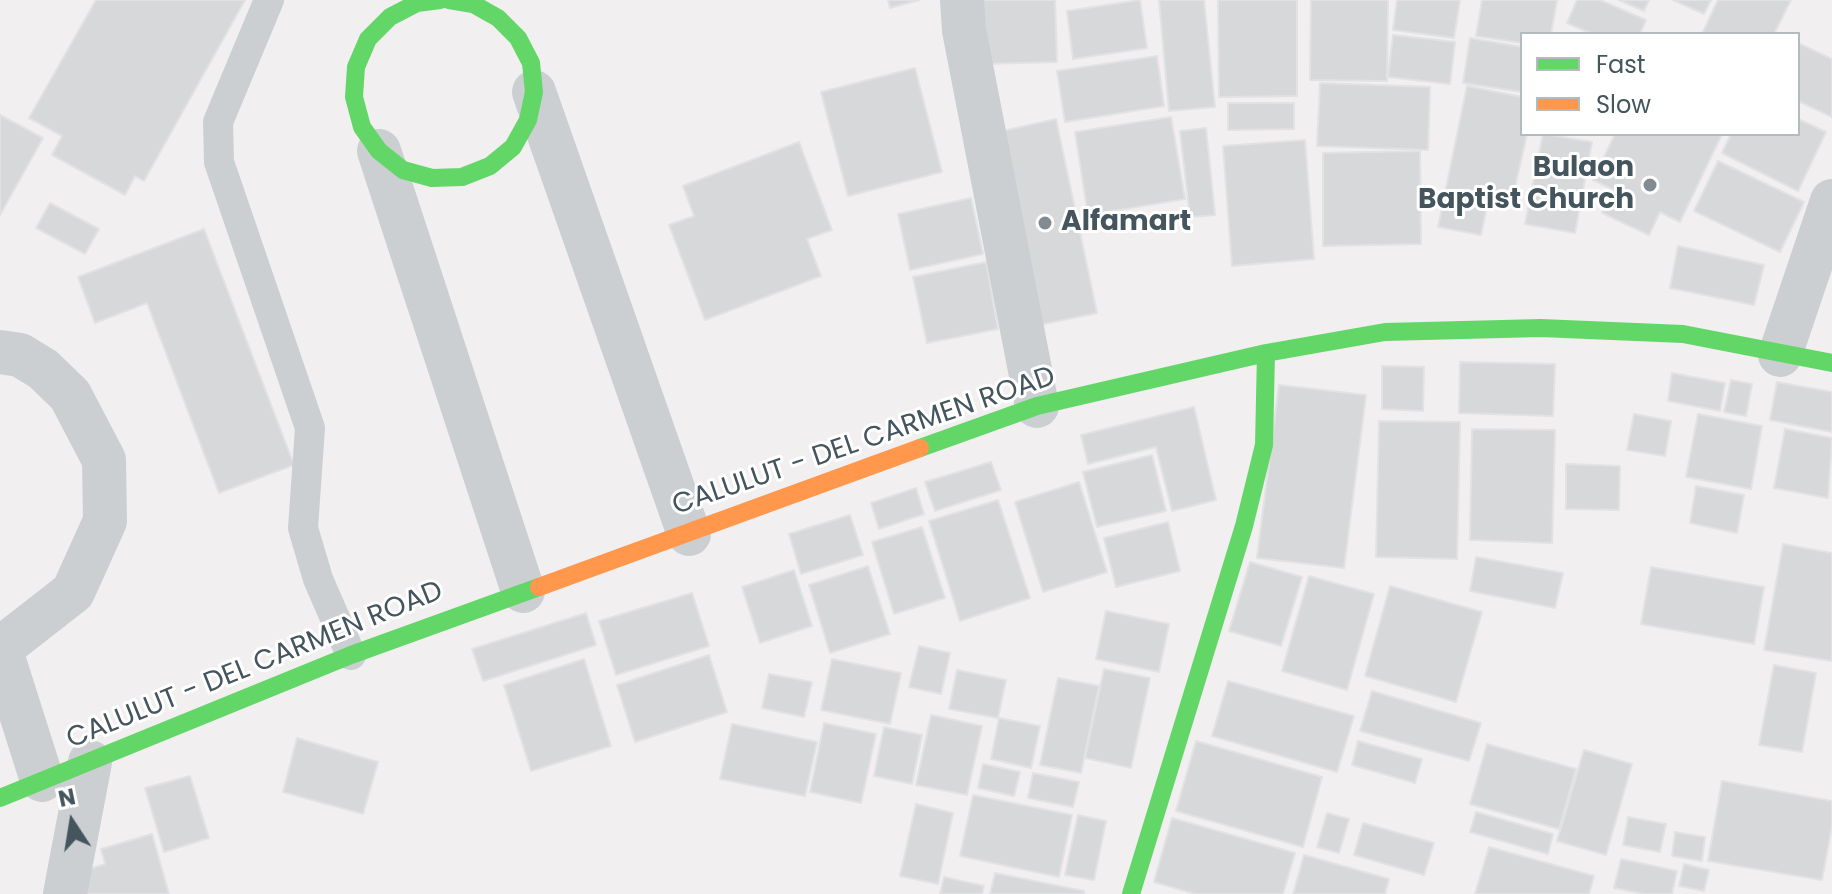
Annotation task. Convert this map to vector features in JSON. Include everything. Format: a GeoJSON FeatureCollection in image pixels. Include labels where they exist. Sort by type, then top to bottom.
{"type":"FeatureCollection","features":[{"type":"Feature","properties":{"kind":"main road"},"geometry":{"type":"LineString","coordinates":[[440,0],[418,2],[390,17],[368,39],[356,67],[354,97],[362,127],[379,151],[403,170],[432,178],[462,177],[490,166],[513,147],[528,120],[534,92],[531,63],[518,38],[498,18],[473,4],[449,0]]}},
{"type":"Feature","properties":{"kind":"main road","name":"CALULUT - DEL CARMEN ROAD"},"geometry":{"type":"LineString","coordinates":[[0,798],[351,655],[1037,406],[1266,353],[1385,332],[1541,328],[1683,334],[1832,363]]}},
{"type":"Feature","properties":{"kind":"main road"},"geometry":{"type":"LineString","coordinates":[[1131,894],[1244,526],[1264,445],[1266,353]]}},
{"type":"Feature","properties":{"kind":"street"},"geometry":{"type":"LineString","coordinates":[[962,0],[964,30],[1037,406]]}},
{"type":"Feature","properties":{"kind":"street"},"geometry":{"type":"LineString","coordinates":[[534,92],[689,534]]}},
{"type":"Feature","properties":{"kind":"street"},"geometry":{"type":"LineString","coordinates":[[379,151],[523,591]]}},
{"type":"Feature","properties":{"kind":"street"},"geometry":{"type":"LineString","coordinates":[[1780,355],[1832,201]]}},
{"type":"Feature","properties":{"kind":"street"},"geometry":{"type":"LineString","coordinates":[[0,352],[20,355],[43,369],[76,406],[104,460],[105,521],[73,592],[0,648],[42,780]]}},
{"type":"Feature","properties":{"kind":"street"},"geometry":{"type":"LineString","coordinates":[[65,894],[90,762]]}},
{"type":"Feature","properties":{"kind":"lane"},"geometry":{"type":"LineString","coordinates":[[269,0],[218,122],[219,162],[310,428],[303,528],[318,579],[351,655]]}},
{"type":"Feature","properties":{"kind":"building"},"geometry":{"type":"Polygon","coordinates":[[[96,0],[245,0],[144,181],[135,176],[125,195],[52,155],[62,136],[29,118],[96,0]]]}},
{"type":"Feature","properties":{"kind":"building"},"geometry":{"type":"Polygon","coordinates":[[[888,0],[919,0],[890,8],[888,0]]]}},
{"type":"Feature","properties":{"kind":"building"},"geometry":{"type":"Polygon","coordinates":[[[979,0],[1055,0],[1057,62],[981,64],[979,0]]]}},
{"type":"Feature","properties":{"kind":"building"},"geometry":{"type":"Polygon","coordinates":[[[1140,0],[1147,48],[1073,59],[1067,11],[1140,0]]]}},
{"type":"Feature","properties":{"kind":"building"},"geometry":{"type":"Polygon","coordinates":[[[1159,0],[1204,0],[1215,107],[1169,111],[1159,0]]]}},
{"type":"Feature","properties":{"kind":"building"},"geometry":{"type":"Polygon","coordinates":[[[1218,0],[1297,0],[1297,96],[1219,97],[1218,0]]]}},
{"type":"Feature","properties":{"kind":"building"},"geometry":{"type":"Polygon","coordinates":[[[1311,0],[1388,0],[1387,81],[1310,80],[1311,0]]]}},
{"type":"Feature","properties":{"kind":"building"},"geometry":{"type":"Polygon","coordinates":[[[1397,0],[1460,0],[1454,38],[1393,30],[1397,0]]]}},
{"type":"Feature","properties":{"kind":"building"},"geometry":{"type":"Polygon","coordinates":[[[1482,0],[1557,0],[1551,32],[1520,32],[1520,43],[1476,36],[1482,0]]]}},
{"type":"Feature","properties":{"kind":"building"},"geometry":{"type":"Polygon","coordinates":[[[1577,0],[1600,0],[1646,20],[1641,32],[1587,32],[1567,23],[1577,0]]]}},
{"type":"Feature","properties":{"kind":"building"},"geometry":{"type":"Polygon","coordinates":[[[1619,0],[1649,0],[1644,11],[1619,0]]]}},
{"type":"Feature","properties":{"kind":"building"},"geometry":{"type":"Polygon","coordinates":[[[1673,0],[1711,0],[1704,14],[1673,0]]]}},
{"type":"Feature","properties":{"kind":"building"},"geometry":{"type":"Polygon","coordinates":[[[1718,0],[1791,0],[1775,32],[1703,32],[1718,0]]]}},
{"type":"Feature","properties":{"kind":"building"},"geometry":{"type":"Polygon","coordinates":[[[1393,35],[1455,42],[1450,84],[1388,77],[1393,35]]]}},
{"type":"Feature","properties":{"kind":"building"},"geometry":{"type":"Polygon","coordinates":[[[1470,38],[1520,47],[1520,92],[1463,83],[1470,38]]]}},
{"type":"Feature","properties":{"kind":"building"},"geometry":{"type":"Polygon","coordinates":[[[1800,44],[1832,59],[1832,117],[1800,102],[1800,44]]]}},
{"type":"Feature","properties":{"kind":"building"},"geometry":{"type":"Polygon","coordinates":[[[1157,56],[1164,106],[1065,122],[1057,71],[1157,56]]]}},
{"type":"Feature","properties":{"kind":"building"},"geometry":{"type":"Polygon","coordinates":[[[915,68],[942,172],[848,196],[821,92],[915,68]]]}},
{"type":"Feature","properties":{"kind":"building"},"geometry":{"type":"Polygon","coordinates":[[[1320,83],[1430,87],[1428,150],[1317,146],[1320,83]]]}},
{"type":"Feature","properties":{"kind":"building"},"geometry":{"type":"Polygon","coordinates":[[[1467,86],[1520,97],[1520,136],[1527,136],[1511,205],[1488,201],[1481,235],[1438,227],[1467,86]]]}},
{"type":"Feature","properties":{"kind":"building"},"geometry":{"type":"Polygon","coordinates":[[[1228,103],[1294,103],[1294,129],[1228,130],[1228,103]]]}},
{"type":"Feature","properties":{"kind":"building"},"geometry":{"type":"Polygon","coordinates":[[[0,115],[43,138],[0,215],[0,115]]]}},
{"type":"Feature","properties":{"kind":"building"},"geometry":{"type":"Polygon","coordinates":[[[1171,117],[1185,199],[1088,215],[1075,132],[1171,117]]]}},
{"type":"Feature","properties":{"kind":"building","name":"Alfamart"},"geometry":{"type":"Polygon","coordinates":[[[1056,119],[1097,313],[1034,326],[994,133],[1056,119]]]}},
{"type":"Feature","properties":{"kind":"building"},"geometry":{"type":"Polygon","coordinates":[[[1800,120],[1826,132],[1798,191],[1722,153],[1730,136],[1800,136],[1800,120]]]}},
{"type":"Feature","properties":{"kind":"building"},"geometry":{"type":"Polygon","coordinates":[[[1206,128],[1215,215],[1190,217],[1180,131],[1206,128]]]}},
{"type":"Feature","properties":{"kind":"building"},"geometry":{"type":"Polygon","coordinates":[[[1543,136],[1592,142],[1575,233],[1525,224],[1543,136]]]}},
{"type":"Feature","properties":{"kind":"building","name":"Bulaon Baptist Church"},"geometry":{"type":"Polygon","coordinates":[[[1614,136],[1721,136],[1680,222],[1660,212],[1649,235],[1602,213],[1614,190],[1593,180],[1614,136]]]}},
{"type":"Feature","properties":{"kind":"building"},"geometry":{"type":"Polygon","coordinates":[[[1305,140],[1314,259],[1232,266],[1223,146],[1305,140]]]}},
{"type":"Feature","properties":{"kind":"building"},"geometry":{"type":"Polygon","coordinates":[[[799,142],[832,230],[807,239],[821,276],[705,320],[669,225],[694,216],[683,186],[799,142]]]}},
{"type":"Feature","properties":{"kind":"building"},"geometry":{"type":"Polygon","coordinates":[[[1420,151],[1421,244],[1323,246],[1323,153],[1420,151]]]}},
{"type":"Feature","properties":{"kind":"building"},"geometry":{"type":"Polygon","coordinates":[[[1718,161],[1804,202],[1780,252],[1694,211],[1718,161]]]}},
{"type":"Feature","properties":{"kind":"building"},"geometry":{"type":"Polygon","coordinates":[[[971,198],[983,254],[910,270],[898,214],[971,198]]]}},
{"type":"Feature","properties":{"kind":"building"},"geometry":{"type":"Polygon","coordinates":[[[50,203],[99,229],[85,254],[36,228],[50,203]]]}},
{"type":"Feature","properties":{"kind":"building"},"geometry":{"type":"Polygon","coordinates":[[[204,229],[294,465],[219,493],[147,303],[95,323],[78,277],[204,229]]]}},
{"type":"Feature","properties":{"kind":"building"},"geometry":{"type":"Polygon","coordinates":[[[1678,246],[1764,265],[1754,305],[1670,288],[1678,246]]]}},
{"type":"Feature","properties":{"kind":"building"},"geometry":{"type":"Polygon","coordinates":[[[986,262],[998,329],[927,343],[913,277],[986,262]]]}},
{"type":"Feature","properties":{"kind":"building"},"geometry":{"type":"Polygon","coordinates":[[[1460,362],[1555,364],[1553,416],[1459,413],[1460,362]]]}},
{"type":"Feature","properties":{"kind":"building"},"geometry":{"type":"Polygon","coordinates":[[[1382,366],[1424,367],[1423,411],[1382,409],[1382,366]]]}},
{"type":"Feature","properties":{"kind":"building"},"geometry":{"type":"Polygon","coordinates":[[[1672,373],[1725,383],[1720,411],[1668,401],[1672,373]]]}},
{"type":"Feature","properties":{"kind":"building"},"geometry":{"type":"Polygon","coordinates":[[[1731,380],[1752,384],[1746,416],[1724,412],[1731,380]]]}},
{"type":"Feature","properties":{"kind":"building"},"geometry":{"type":"Polygon","coordinates":[[[1777,382],[1832,392],[1832,432],[1770,420],[1777,382]]]}},
{"type":"Feature","properties":{"kind":"building"},"geometry":{"type":"Polygon","coordinates":[[[1279,385],[1366,395],[1344,568],[1257,558],[1279,385]]]}},
{"type":"Feature","properties":{"kind":"building"},"geometry":{"type":"Polygon","coordinates":[[[1194,407],[1216,500],[1172,511],[1156,447],[1088,464],[1081,435],[1194,407]]]}},
{"type":"Feature","properties":{"kind":"building"},"geometry":{"type":"Polygon","coordinates":[[[1634,414],[1671,421],[1665,456],[1627,450],[1634,414]]]}},
{"type":"Feature","properties":{"kind":"building"},"geometry":{"type":"Polygon","coordinates":[[[1698,414],[1762,426],[1751,489],[1686,477],[1698,414]]]}},
{"type":"Feature","properties":{"kind":"building"},"geometry":{"type":"Polygon","coordinates":[[[1379,421],[1460,422],[1457,559],[1376,557],[1379,421]]]}},
{"type":"Feature","properties":{"kind":"building"},"geometry":{"type":"Polygon","coordinates":[[[1472,429],[1555,430],[1552,543],[1470,540],[1472,429]]]}},
{"type":"Feature","properties":{"kind":"building"},"geometry":{"type":"Polygon","coordinates":[[[1785,429],[1832,438],[1828,498],[1774,488],[1785,429]]]}},
{"type":"Feature","properties":{"kind":"building"},"geometry":{"type":"Polygon","coordinates":[[[1152,455],[1166,511],[1097,527],[1083,472],[1152,455]]]}},
{"type":"Feature","properties":{"kind":"building"},"geometry":{"type":"Polygon","coordinates":[[[991,462],[1001,490],[935,511],[925,482],[991,462]]]}},
{"type":"Feature","properties":{"kind":"building"},"geometry":{"type":"Polygon","coordinates":[[[1566,464],[1620,466],[1619,510],[1566,509],[1566,464]]]}},
{"type":"Feature","properties":{"kind":"building"},"geometry":{"type":"Polygon","coordinates":[[[1079,482],[1107,572],[1043,592],[1015,502],[1079,482]]]}},
{"type":"Feature","properties":{"kind":"building"},"geometry":{"type":"Polygon","coordinates":[[[1696,486],[1744,495],[1737,533],[1690,523],[1696,486]]]}},
{"type":"Feature","properties":{"kind":"building"},"geometry":{"type":"Polygon","coordinates":[[[916,488],[924,514],[879,529],[871,503],[916,488]]]}},
{"type":"Feature","properties":{"kind":"building"},"geometry":{"type":"Polygon","coordinates":[[[998,500],[1030,598],[960,621],[929,521],[998,500]]]}},
{"type":"Feature","properties":{"kind":"building"},"geometry":{"type":"Polygon","coordinates":[[[850,515],[863,555],[801,574],[789,534],[850,515]]]}},
{"type":"Feature","properties":{"kind":"building"},"geometry":{"type":"Polygon","coordinates":[[[1168,522],[1180,571],[1116,587],[1104,538],[1168,522]]]}},
{"type":"Feature","properties":{"kind":"building"},"geometry":{"type":"Polygon","coordinates":[[[922,527],[945,598],[894,614],[872,542],[922,527]]]}},
{"type":"Feature","properties":{"kind":"building"},"geometry":{"type":"Polygon","coordinates":[[[1783,544],[1832,553],[1832,661],[1764,650],[1783,544]]]}},
{"type":"Feature","properties":{"kind":"building"},"geometry":{"type":"Polygon","coordinates":[[[1476,557],[1563,573],[1555,608],[1470,591],[1476,557]]]}},
{"type":"Feature","properties":{"kind":"building"},"geometry":{"type":"Polygon","coordinates":[[[1250,562],[1302,577],[1281,646],[1229,631],[1250,562]]]}},
{"type":"Feature","properties":{"kind":"building"},"geometry":{"type":"Polygon","coordinates":[[[868,566],[890,634],[830,653],[809,585],[868,566]]]}},
{"type":"Feature","properties":{"kind":"building"},"geometry":{"type":"Polygon","coordinates":[[[1651,567],[1764,587],[1754,644],[1641,624],[1651,567]]]}},
{"type":"Feature","properties":{"kind":"building"},"geometry":{"type":"Polygon","coordinates":[[[794,570],[812,626],[760,643],[742,587],[794,570]]]}},
{"type":"Feature","properties":{"kind":"building"},"geometry":{"type":"Polygon","coordinates":[[[1309,576],[1374,594],[1347,690],[1282,671],[1309,576]]]}},
{"type":"Feature","properties":{"kind":"building"},"geometry":{"type":"Polygon","coordinates":[[[1390,586],[1482,612],[1456,702],[1365,676],[1390,586]]]}},
{"type":"Feature","properties":{"kind":"building"},"geometry":{"type":"Polygon","coordinates":[[[692,593],[709,646],[616,675],[599,621],[692,593]]]}},
{"type":"Feature","properties":{"kind":"building"},"geometry":{"type":"Polygon","coordinates":[[[1106,611],[1169,624],[1159,672],[1096,659],[1106,611]]]}},
{"type":"Feature","properties":{"kind":"building"},"geometry":{"type":"Polygon","coordinates":[[[586,613],[596,645],[483,681],[472,649],[586,613]]]}},
{"type":"Feature","properties":{"kind":"building"},"geometry":{"type":"Polygon","coordinates":[[[919,646],[950,653],[941,694],[909,687],[919,646]]]}},
{"type":"Feature","properties":{"kind":"building"},"geometry":{"type":"Polygon","coordinates":[[[709,655],[727,712],[635,742],[617,685],[709,655]]]}},
{"type":"Feature","properties":{"kind":"building"},"geometry":{"type":"Polygon","coordinates":[[[584,659],[611,746],[531,771],[504,685],[584,659]]]}},
{"type":"Feature","properties":{"kind":"building"},"geometry":{"type":"Polygon","coordinates":[[[832,659],[901,673],[890,724],[821,710],[832,659]]]}},
{"type":"Feature","properties":{"kind":"building"},"geometry":{"type":"Polygon","coordinates":[[[1774,665],[1816,673],[1802,752],[1759,745],[1774,665]]]}},
{"type":"Feature","properties":{"kind":"building"},"geometry":{"type":"Polygon","coordinates":[[[1104,669],[1150,678],[1131,768],[1085,758],[1104,669]]]}},
{"type":"Feature","properties":{"kind":"building"},"geometry":{"type":"Polygon","coordinates":[[[957,670],[1006,680],[998,718],[949,709],[957,670]]]}},
{"type":"Feature","properties":{"kind":"building"},"geometry":{"type":"Polygon","coordinates":[[[769,674],[812,682],[804,717],[762,708],[769,674]]]}},
{"type":"Feature","properties":{"kind":"building"},"geometry":{"type":"Polygon","coordinates":[[[1058,678],[1099,686],[1081,773],[1040,765],[1058,678]]]}},
{"type":"Feature","properties":{"kind":"building"},"geometry":{"type":"Polygon","coordinates":[[[1228,681],[1354,716],[1337,772],[1212,736],[1228,681]]]}},
{"type":"Feature","properties":{"kind":"building"},"geometry":{"type":"Polygon","coordinates":[[[1372,691],[1481,723],[1469,761],[1360,731],[1372,691]]]}},
{"type":"Feature","properties":{"kind":"building"},"geometry":{"type":"Polygon","coordinates":[[[931,715],[982,726],[967,795],[916,785],[931,715]]]}},
{"type":"Feature","properties":{"kind":"building"},"geometry":{"type":"Polygon","coordinates":[[[999,718],[1040,726],[1031,768],[991,759],[999,718]]]}},
{"type":"Feature","properties":{"kind":"building"},"geometry":{"type":"Polygon","coordinates":[[[824,723],[876,734],[861,803],[810,792],[824,723]]]}},
{"type":"Feature","properties":{"kind":"building"},"geometry":{"type":"Polygon","coordinates":[[[732,724],[817,742],[805,796],[720,779],[732,724]]]}},
{"type":"Feature","properties":{"kind":"building"},"geometry":{"type":"Polygon","coordinates":[[[884,727],[922,735],[912,784],[874,776],[884,727]]]}},
{"type":"Feature","properties":{"kind":"building"},"geometry":{"type":"Polygon","coordinates":[[[297,738],[378,762],[363,814],[283,792],[297,738]]]}},
{"type":"Feature","properties":{"kind":"building"},"geometry":{"type":"Polygon","coordinates":[[[1196,741],[1322,777],[1303,847],[1176,811],[1196,741]]]}},
{"type":"Feature","properties":{"kind":"building"},"geometry":{"type":"Polygon","coordinates":[[[1358,741],[1422,759],[1415,783],[1352,765],[1358,741]]]}},
{"type":"Feature","properties":{"kind":"building"},"geometry":{"type":"Polygon","coordinates":[[[1487,744],[1576,769],[1559,829],[1470,804],[1487,744]]]}},
{"type":"Feature","properties":{"kind":"building"},"geometry":{"type":"Polygon","coordinates":[[[1584,750],[1632,764],[1606,855],[1557,841],[1584,750]]]}},
{"type":"Feature","properties":{"kind":"building"},"geometry":{"type":"Polygon","coordinates":[[[983,764],[1020,772],[1014,796],[978,788],[983,764]]]}},
{"type":"Feature","properties":{"kind":"building"},"geometry":{"type":"Polygon","coordinates":[[[1033,773],[1079,782],[1073,807],[1028,798],[1033,773]]]}},
{"type":"Feature","properties":{"kind":"building"},"geometry":{"type":"Polygon","coordinates":[[[190,776],[209,838],[164,852],[145,788],[190,776]]]}},
{"type":"Feature","properties":{"kind":"building"},"geometry":{"type":"Polygon","coordinates":[[[1722,781],[1832,801],[1832,826],[1822,880],[1708,861],[1722,781]]]}},
{"type":"Feature","properties":{"kind":"building"},"geometry":{"type":"Polygon","coordinates":[[[973,795],[1072,815],[1059,877],[960,856],[973,795]]]}},
{"type":"Feature","properties":{"kind":"building"},"geometry":{"type":"Polygon","coordinates":[[[916,804],[953,813],[938,884],[900,876],[916,804]]]}},
{"type":"Feature","properties":{"kind":"building"},"geometry":{"type":"Polygon","coordinates":[[[1476,812],[1553,834],[1548,854],[1470,832],[1476,812]]]}},
{"type":"Feature","properties":{"kind":"building"},"geometry":{"type":"Polygon","coordinates":[[[1327,813],[1349,819],[1339,853],[1317,847],[1327,813]]]}},
{"type":"Feature","properties":{"kind":"building"},"geometry":{"type":"Polygon","coordinates":[[[1078,815],[1106,821],[1094,880],[1065,875],[1078,815]]]}},
{"type":"Feature","properties":{"kind":"building"},"geometry":{"type":"Polygon","coordinates":[[[1628,817],[1666,824],[1660,852],[1623,845],[1628,817]]]}},
{"type":"Feature","properties":{"kind":"building"},"geometry":{"type":"Polygon","coordinates":[[[1172,818],[1295,853],[1283,894],[1195,894],[1154,882],[1172,818]]]}},
{"type":"Feature","properties":{"kind":"building"},"geometry":{"type":"Polygon","coordinates":[[[1363,823],[1434,843],[1424,875],[1354,855],[1363,823]]]}},
{"type":"Feature","properties":{"kind":"building"},"geometry":{"type":"Polygon","coordinates":[[[1675,832],[1705,837],[1702,861],[1672,856],[1675,832]]]}},
{"type":"Feature","properties":{"kind":"building"},"geometry":{"type":"Polygon","coordinates":[[[152,834],[169,894],[86,894],[80,872],[105,864],[101,849],[152,834]]]}},
{"type":"Feature","properties":{"kind":"building"},"geometry":{"type":"Polygon","coordinates":[[[1489,847],[1594,876],[1589,894],[1475,894],[1489,847]]]}},
{"type":"Feature","properties":{"kind":"building"},"geometry":{"type":"Polygon","coordinates":[[[1304,855],[1389,879],[1385,894],[1293,894],[1304,855]]]}},
{"type":"Feature","properties":{"kind":"building"},"geometry":{"type":"Polygon","coordinates":[[[1621,859],[1677,871],[1672,894],[1644,894],[1614,888],[1621,859]]]}},
{"type":"Feature","properties":{"kind":"building"},"geometry":{"type":"Polygon","coordinates":[[[1684,864],[1709,870],[1704,891],[1679,886],[1684,864]]]}},
{"type":"Feature","properties":{"kind":"building"},"geometry":{"type":"Polygon","coordinates":[[[995,873],[1084,891],[1084,894],[990,894],[995,873]]]}},
{"type":"Feature","properties":{"kind":"building"},"geometry":{"type":"Polygon","coordinates":[[[944,877],[984,886],[982,894],[940,894],[944,877]]]}},
{"type":"Feature","properties":{"kind":"traffic: fast"},"geometry":{"type":"LineString","coordinates":[[440,0],[417,3],[390,17],[368,39],[356,67],[354,97],[362,127],[379,151],[403,170],[432,178],[462,177],[490,166],[513,147],[528,120],[534,92],[531,63],[518,38],[498,18],[473,4],[449,0]]}},
{"type":"Feature","properties":{"kind":"traffic: fast"},"geometry":{"type":"LineString","coordinates":[[920,448],[1037,406],[1266,353],[1385,332],[1541,328],[1683,334],[1832,363]]}},
{"type":"Feature","properties":{"kind":"traffic: fast"},"geometry":{"type":"LineString","coordinates":[[1131,894],[1244,526],[1264,445],[1266,353]]}},
{"type":"Feature","properties":{"kind":"traffic: fast"},"geometry":{"type":"LineString","coordinates":[[0,798],[351,655],[539,587]]}},
{"type":"Feature","properties":{"kind":"traffic: slow"},"geometry":{"type":"LineString","coordinates":[[539,587],[920,448]]}},
{"type":"Feature","properties":{"kind":"place","name":"Bulaon Baptist Church"},"geometry":{"type":"Point","coordinates":[1650,185]}},
{"type":"Feature","properties":{"kind":"place","name":"Alfamart"},"geometry":{"type":"Point","coordinates":[1045,223]}}]}
